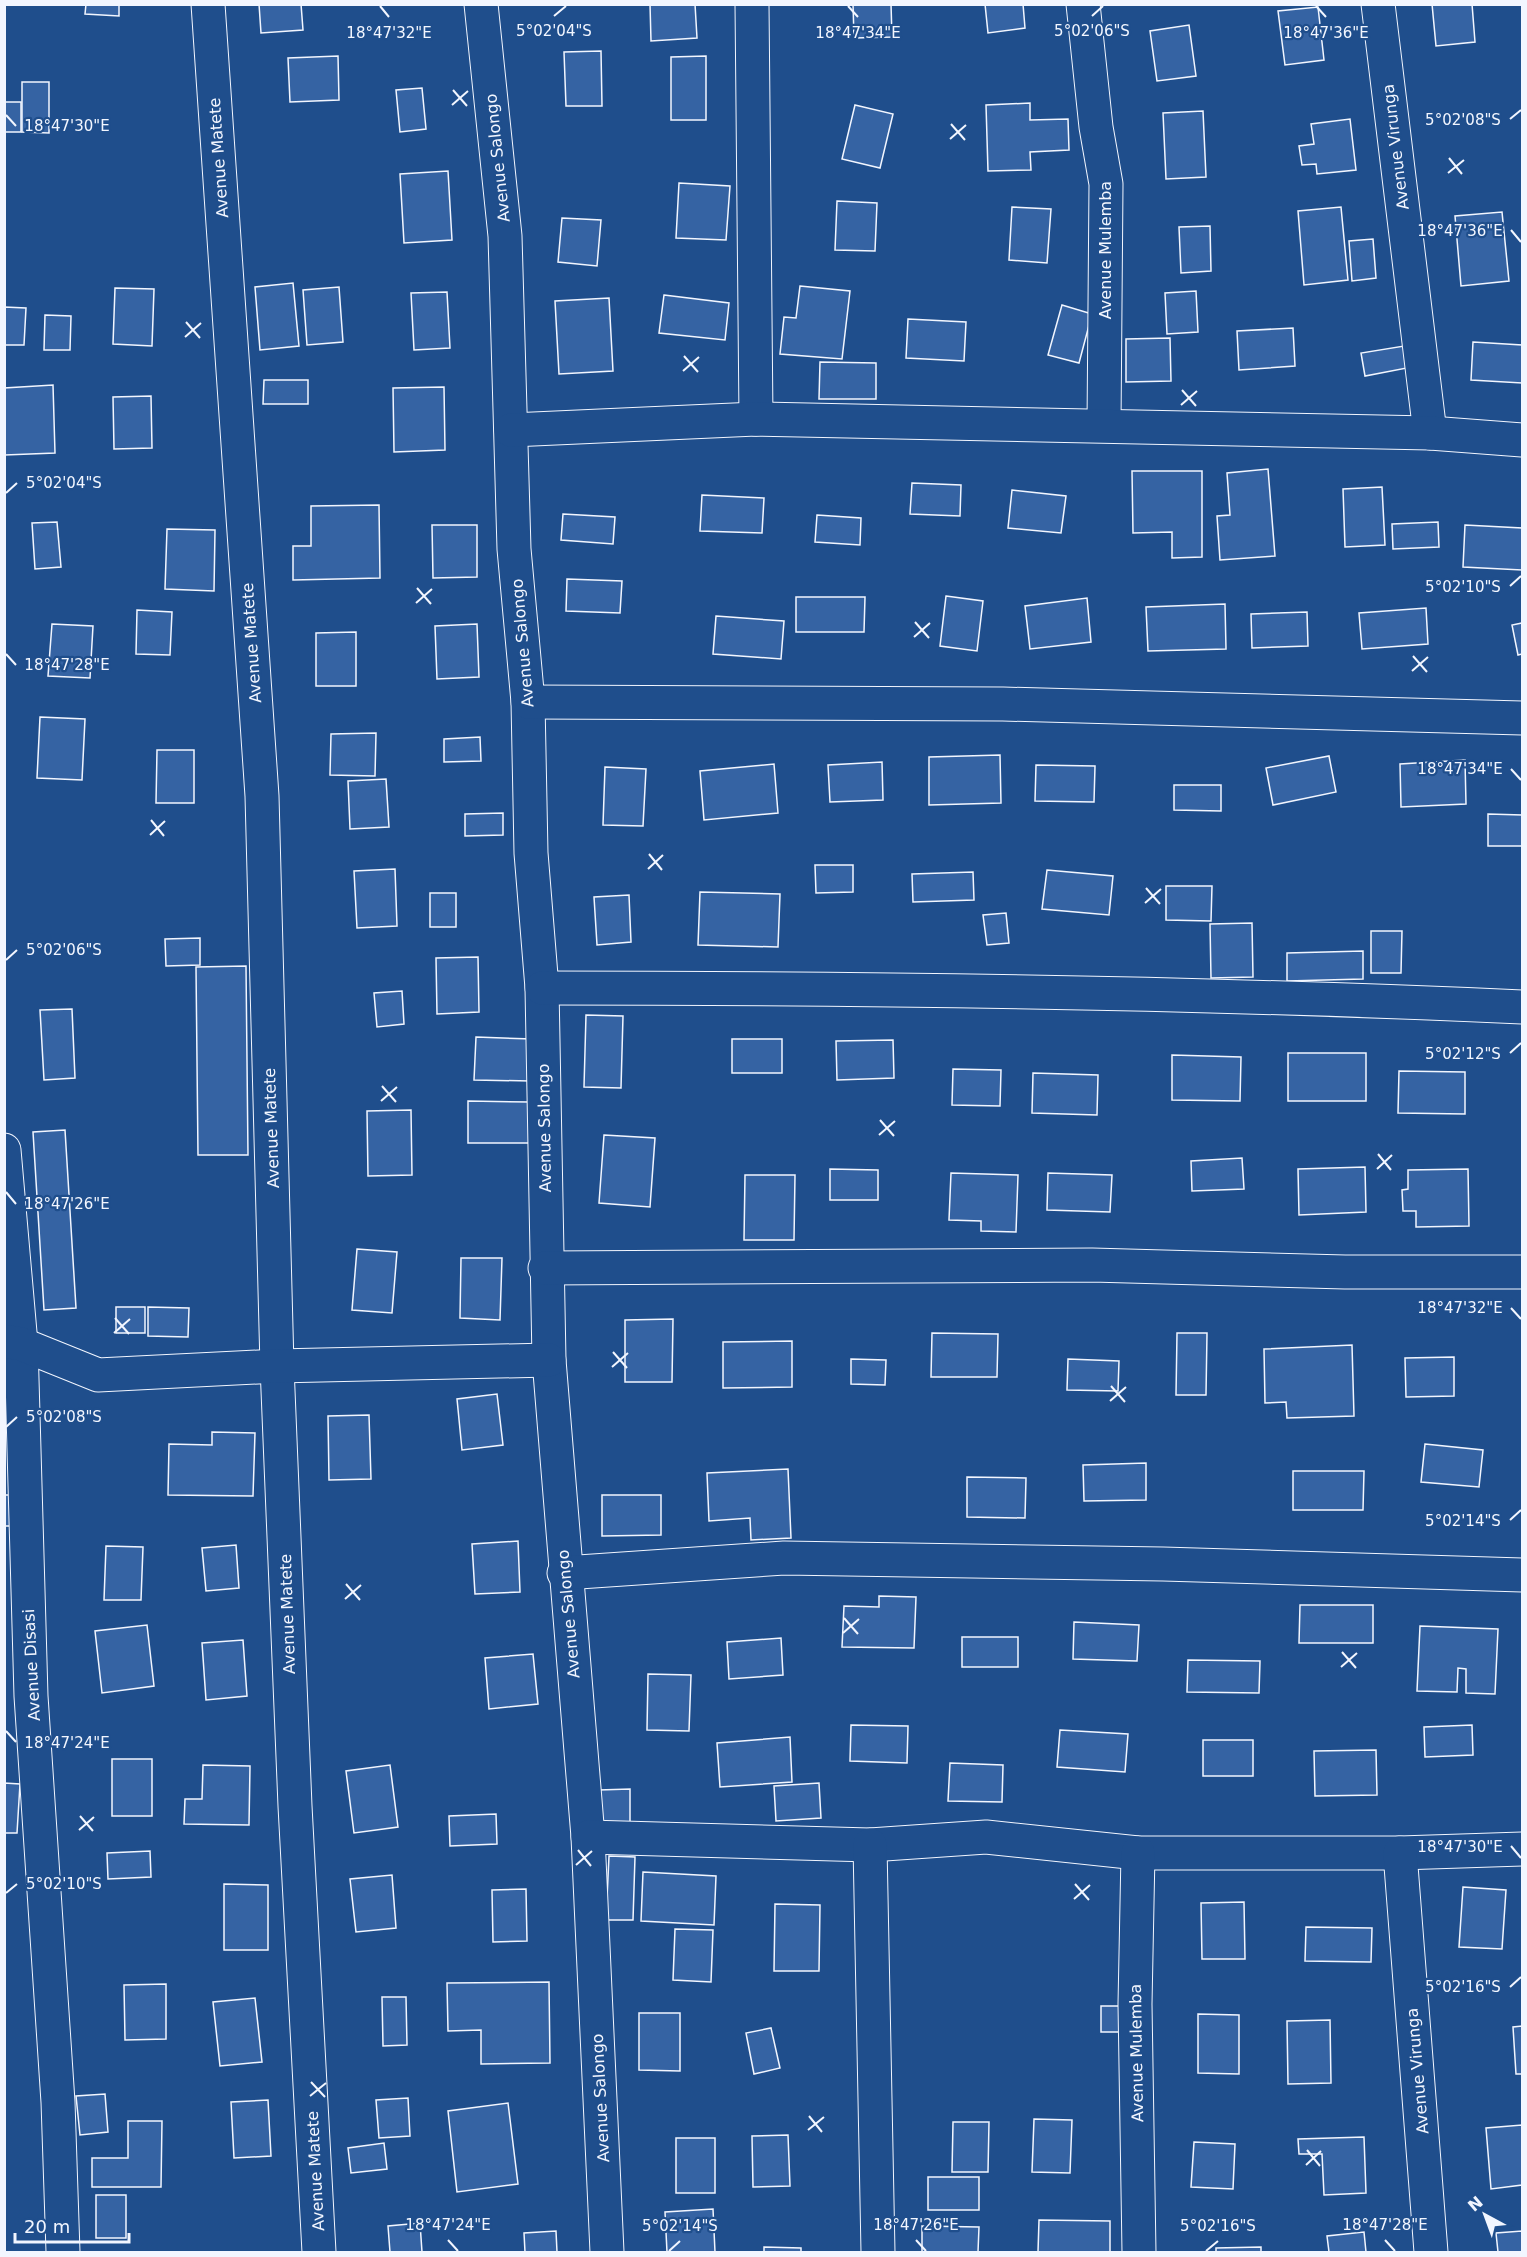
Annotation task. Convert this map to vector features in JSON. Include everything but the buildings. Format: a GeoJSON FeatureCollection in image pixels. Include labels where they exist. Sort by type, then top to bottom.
{"type":"FeatureCollection","features":[{"type":"Feature","properties":{"kind":"street","name":"Avenue Matete"},"geometry":{"type":"LineString","coordinates":[[208,4],[262,796],[277,1366],[295,1794],[319,2253]]}},
{"type":"Feature","properties":{"kind":"street","name":"Avenue Salongo"},"geometry":{"type":"LineString","coordinates":[[481,4],[504,236],[514,549],[528,702],[531,853],[542,988],[545,1268],[549,1360],[564,1573],[588,1837],[607,2253]]}},
{"type":"Feature","properties":{"kind":"street"},"geometry":{"type":"LineString","coordinates":[[752,4],[756,419]]}},
{"type":"Feature","properties":{"kind":"street","name":"Avenue Mulemba"},"geometry":{"type":"LineString","coordinates":[[1083,4],[1096,127],[1106,184],[1104,425]]}},
{"type":"Feature","properties":{"kind":"street","name":"Avenue Virunga"},"geometry":{"type":"LineString","coordinates":[[1378,4],[1430,433]]}},
{"type":"Feature","properties":{"kind":"street"},"geometry":{"type":"LineString","coordinates":[[511,430],[756,419],[1430,433],[1522,440]]}},
{"type":"Feature","properties":{"kind":"street"},"geometry":{"type":"LineString","coordinates":[[528,702],[1003,704],[1522,718]]}},
{"type":"Feature","properties":{"kind":"street"},"geometry":{"type":"LineString","coordinates":[[542,988],[855,988],[1315,998],[1522,1007]]}},
{"type":"Feature","properties":{"kind":"street","name":"Avenue Disasi"},"geometry":{"type":"LineString","coordinates":[[4,1150],[31,1696],[58,2102],[63,2253]]}},
{"type":"Feature","properties":{"kind":"street"},"geometry":{"type":"LineString","coordinates":[[545,1268],[1092,1265],[1345,1272],[1522,1272]]}},
{"type":"Feature","properties":{"kind":"street"},"geometry":{"type":"LineString","coordinates":[[13,1342],[98,1375],[277,1366],[549,1360]]}},
{"type":"Feature","properties":{"kind":"street"},"geometry":{"type":"LineString","coordinates":[[564,1573],[784,1558],[1163,1564],[1522,1575]]}},
{"type":"Feature","properties":{"kind":"street"},"geometry":{"type":"LineString","coordinates":[[588,1837],[870,1845],[986,1837],[1138,1853],[1400,1853],[1522,1849]]}},
{"type":"Feature","properties":{"kind":"street"},"geometry":{"type":"LineString","coordinates":[[870,1845],[879,2253]]}},
{"type":"Feature","properties":{"kind":"street","name":"Avenue Mulemba"},"geometry":{"type":"LineString","coordinates":[[1138,1853],[1135,2004],[1139,2253]]}},
{"type":"Feature","properties":{"kind":"street","name":"Avenue Virunga"},"geometry":{"type":"LineString","coordinates":[[1400,1853],[1431,2253]]}}]}
